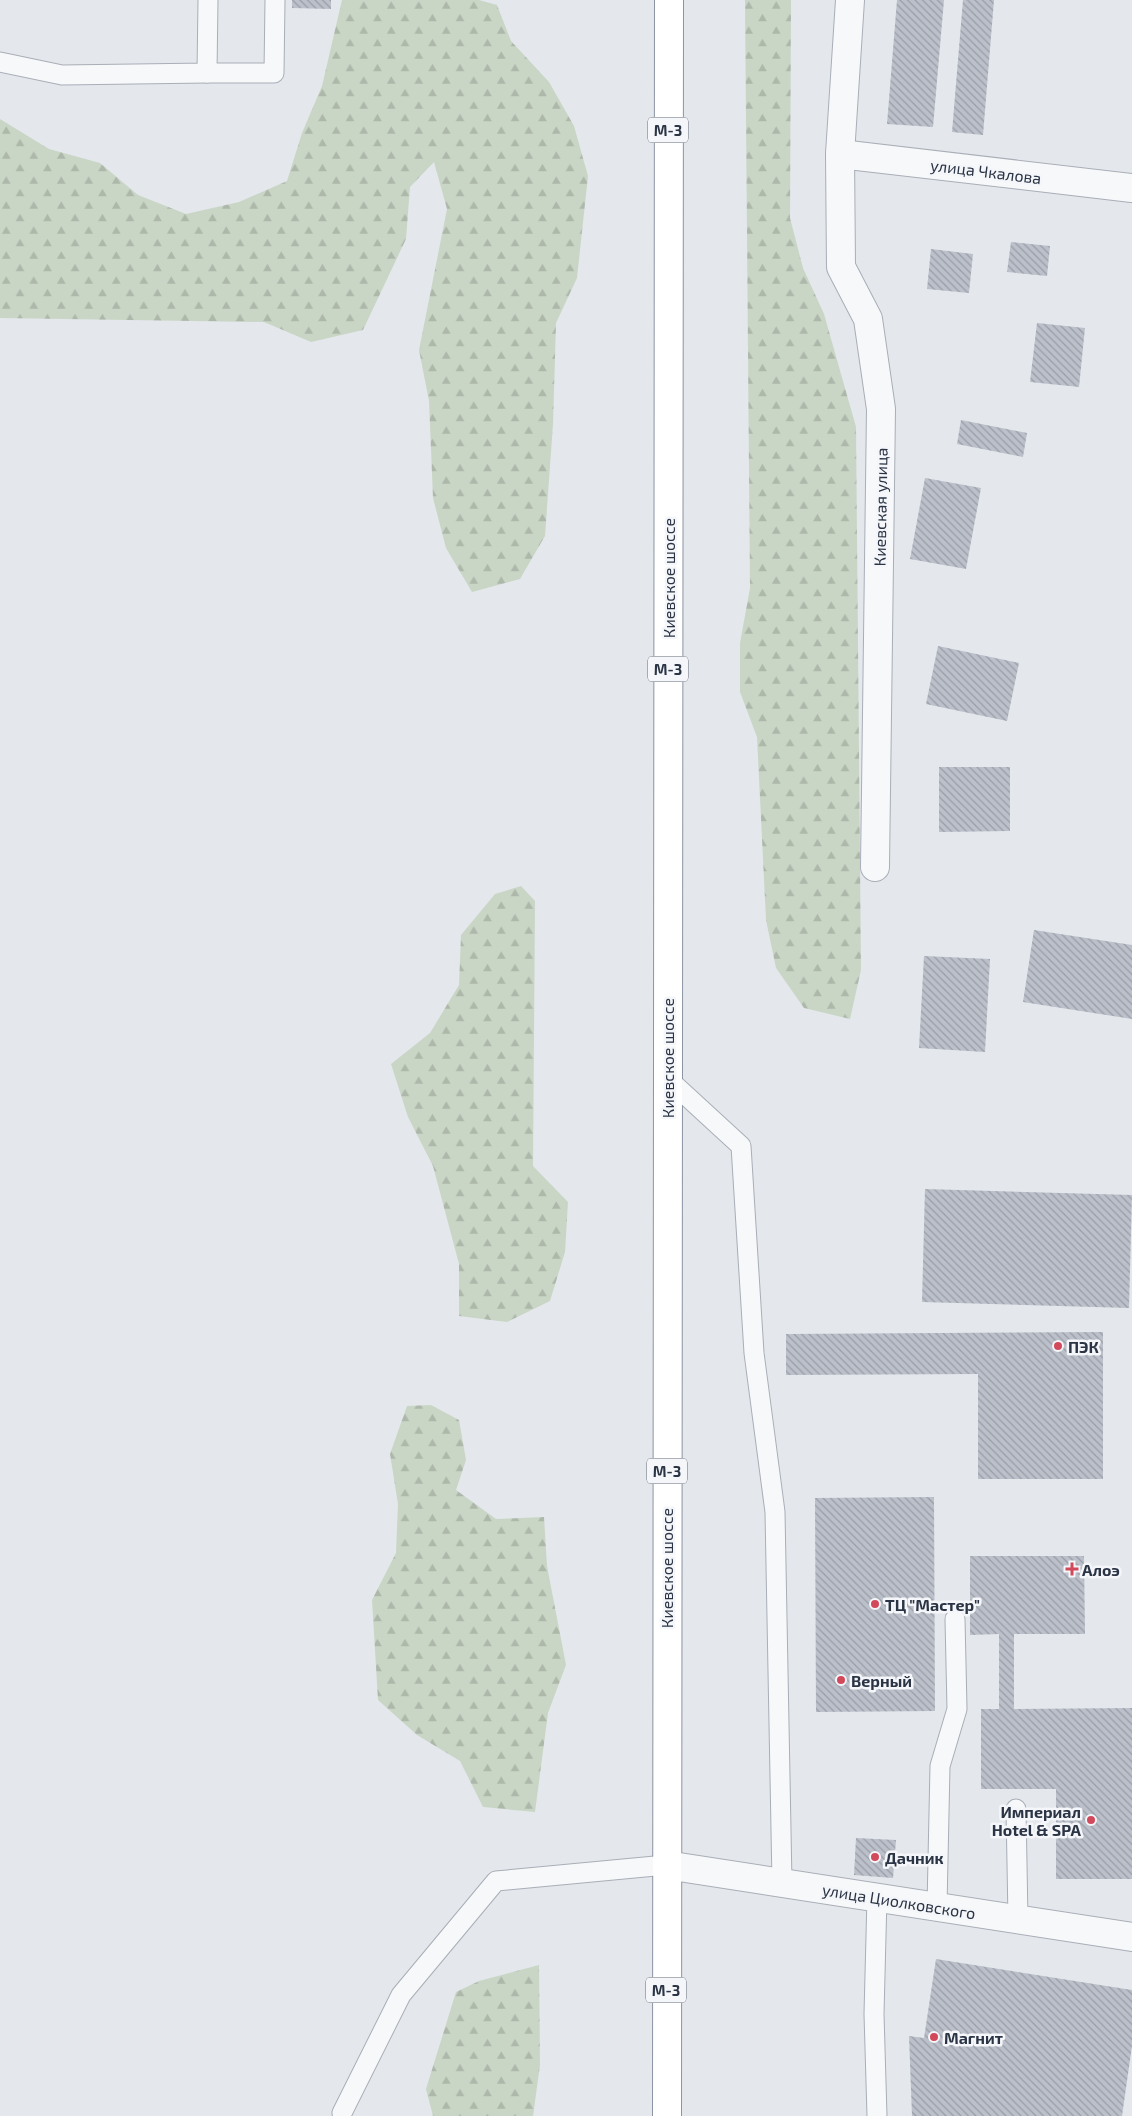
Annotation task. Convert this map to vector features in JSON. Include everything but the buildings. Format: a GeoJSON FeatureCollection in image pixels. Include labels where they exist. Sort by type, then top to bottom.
{"type":"FeatureCollection","features":[{"type":"Feature","properties":{"kind":"highway","name":"Киевское шоссе"},"geometry":{"type":"LineString","coordinates":[[667,2116],[669,0]]}},
{"type":"Feature","properties":{"kind":"street","name":"Киевская улица"},"geometry":{"type":"LineString","coordinates":[[850,0],[840,154],[842,267],[868,318],[881,409],[875,866]]}},
{"type":"Feature","properties":{"kind":"street","name":"улица Чкалова"},"geometry":{"type":"LineString","coordinates":[[840,154],[1132,188]]}},
{"type":"Feature","properties":{"kind":"street","name":"улица Циолковского"},"geometry":{"type":"LineString","coordinates":[[666,1864],[1132,1937]]}},
{"type":"Feature","properties":{"kind":"lane"},"geometry":{"type":"LineString","coordinates":[[207,74],[208,0]]}},
{"type":"Feature","properties":{"kind":"lane"},"geometry":{"type":"LineString","coordinates":[[0,62],[62,75],[274,73],[275,0]]}},
{"type":"Feature","properties":{"kind":"lane"},"geometry":{"type":"LineString","coordinates":[[667,1078],[741,1146],[754,1353],[776,1512],[782,1882]]}},
{"type":"Feature","properties":{"kind":"lane"},"geometry":{"type":"LineString","coordinates":[[937,1907],[940,1766],[957,1709],[955,1619]]}},
{"type":"Feature","properties":{"kind":"lane"},"geometry":{"type":"LineString","coordinates":[[1016,1809],[1018,1919]]}},
{"type":"Feature","properties":{"kind":"lane"},"geometry":{"type":"LineString","coordinates":[[342,2114],[402,1995],[496,1881],[666,1864]]}},
{"type":"Feature","properties":{"kind":"lane"},"geometry":{"type":"LineString","coordinates":[[876,2116],[874,2014],[877,1897]]}},
{"type":"Feature","properties":{"kind":"green space"},"geometry":{"type":"Polygon","coordinates":[[[342,0],[479,0],[497,5],[511,41],[549,82],[574,126],[588,176],[577,278],[556,323],[553,424],[545,536],[520,579],[472,592],[446,548],[433,498],[429,401],[419,350],[447,209],[434,162],[410,187],[406,239],[363,330],[311,342],[264,322],[0,318],[0,119],[49,149],[100,163],[138,195],[186,214],[239,202],[287,181],[302,133],[322,86],[342,0]]]}},
{"type":"Feature","properties":{"kind":"green space"},"geometry":{"type":"Polygon","coordinates":[[[745,0],[791,0],[790,218],[803,268],[824,314],[856,427],[861,970],[850,1019],[804,1008],[776,968],[766,920],[757,737],[740,692],[740,643],[750,588],[745,0]]]}},
{"type":"Feature","properties":{"kind":"green space"},"geometry":{"type":"Polygon","coordinates":[[[521,886],[535,901],[533,1166],[568,1202],[565,1252],[550,1301],[507,1322],[459,1316],[459,1264],[433,1166],[408,1117],[391,1064],[430,1033],[459,985],[461,935],[495,894],[521,886]]]}},
{"type":"Feature","properties":{"kind":"green space"},"geometry":{"type":"Polygon","coordinates":[[[431,1405],[459,1420],[466,1460],[456,1490],[496,1519],[544,1517],[547,1566],[566,1665],[548,1713],[535,1812],[483,1807],[460,1761],[417,1735],[378,1700],[372,1600],[396,1553],[398,1504],[390,1454],[407,1406],[431,1405]]]}},
{"type":"Feature","properties":{"kind":"green space"},"geometry":{"type":"Polygon","coordinates":[[[539,1965],[540,2065],[533,2116],[433,2116],[426,2089],[456,1992],[479,1981],[539,1965]]]}},
{"type":"Feature","properties":{"kind":"place","name":"ПЭК"},"geometry":{"type":"Point","coordinates":[1058,1346]}},
{"type":"Feature","properties":{"kind":"place","name":"Алоэ"},"geometry":{"type":"Point","coordinates":[1072,1569]}},
{"type":"Feature","properties":{"kind":"place","name":"ТЦ \"Мастер\""},"geometry":{"type":"Point","coordinates":[875,1604]}},
{"type":"Feature","properties":{"kind":"place","name":"Верный"},"geometry":{"type":"Point","coordinates":[841,1680]}},
{"type":"Feature","properties":{"kind":"place","name":"Империал Hotel & SPA"},"geometry":{"type":"Point","coordinates":[1091,1820]}},
{"type":"Feature","properties":{"kind":"place","name":"Дачник"},"geometry":{"type":"Point","coordinates":[875,1857]}},
{"type":"Feature","properties":{"kind":"place","name":"Магнит"},"geometry":{"type":"Point","coordinates":[934,2037]}}]}
